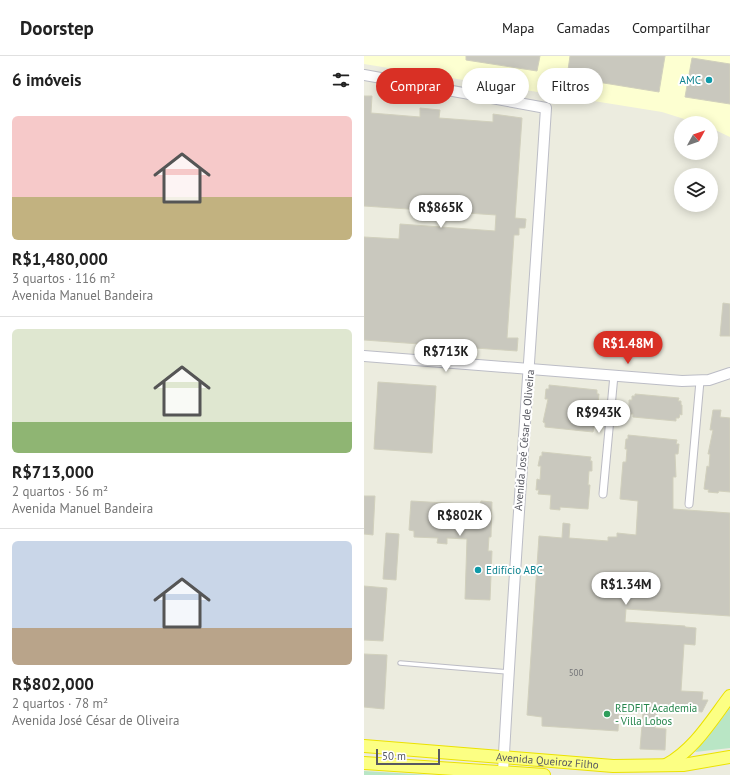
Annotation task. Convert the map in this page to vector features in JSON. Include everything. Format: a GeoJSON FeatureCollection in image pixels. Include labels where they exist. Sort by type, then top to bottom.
{"type":"FeatureCollection","features":[{"type":"Feature","properties":{"kind":"highway"},"geometry":{"type":"LineString","coordinates":[[663,766],[676,759],[693,744],[730,696]]}},
{"type":"Feature","properties":{"kind":"highway","name":"Avenida Queiroz Filho"},"geometry":{"type":"LineString","coordinates":[[364,746],[613,766],[683,765],[730,757]]}},
{"type":"Feature","properties":{"kind":"highway","name":"Avenida Queiroz Filho"},"geometry":{"type":"LineString","coordinates":[[364,763],[491,773],[544,775]]}},
{"type":"Feature","properties":{"kind":"street","name":"Avenida José César de Oliveira"},"geometry":{"type":"LineString","coordinates":[[364,76],[546,108],[530,368],[519,502],[504,757],[491,773]]}},
{"type":"Feature","properties":{"kind":"street"},"geometry":{"type":"LineString","coordinates":[[364,356],[682,381],[700,381],[717,378],[730,373]]}},
{"type":"Feature","properties":{"kind":"street"},"geometry":{"type":"LineString","coordinates":[[603,494],[614,375]]}},
{"type":"Feature","properties":{"kind":"street"},"geometry":{"type":"LineString","coordinates":[[689,504],[700,381]]}},
{"type":"Feature","properties":{"kind":"lane"},"geometry":{"type":"LineString","coordinates":[[400,663],[509,672]]}},
{"type":"Feature","properties":{"kind":"shaded area"},"geometry":{"type":"Polygon","coordinates":[[[364,56],[730,56],[730,137],[718,131],[718,116],[675,116],[662,112],[603,102],[603,68],[537,68],[537,92],[529,91],[529,68],[462,68],[462,80],[454,78],[454,68],[389,68],[364,64],[364,56]]]}},
{"type":"Feature","properties":{"kind":"shaded area"},"geometry":{"type":"Polygon","coordinates":[[[730,708],[730,748],[695,752],[730,708]]]}},
{"type":"Feature","properties":{"kind":"shaded area"},"geometry":{"type":"Polygon","coordinates":[[[364,771],[430,775],[364,775],[364,771]]]}},
{"type":"Feature","properties":{"kind":"building"},"geometry":{"type":"Polygon","coordinates":[[[466,56],[540,56],[537,71],[529,70],[529,68],[518,68],[466,60],[466,56]]]}},
{"type":"Feature","properties":{"kind":"building"},"geometry":{"type":"Polygon","coordinates":[[[570,56],[665,56],[659,92],[603,83],[603,68],[568,68],[570,56]]]}},
{"type":"Feature","properties":{"kind":"building","name":"AMC"},"geometry":{"type":"Polygon","coordinates":[[[692,58],[730,64],[730,104],[685,97],[692,58]]]}},
{"type":"Feature","properties":{"kind":"building"},"geometry":{"type":"Polygon","coordinates":[[[364,96],[372,96],[371,113],[420,117],[420,108],[440,110],[439,118],[493,122],[493,114],[522,118],[515,218],[526,219],[525,228],[519,228],[519,235],[514,235],[507,338],[518,338],[517,351],[364,340],[364,237],[399,239],[400,224],[495,231],[496,215],[364,206],[364,96]]]}},
{"type":"Feature","properties":{"kind":"building"},"geometry":{"type":"Polygon","coordinates":[[[723,303],[730,304],[730,336],[720,336],[723,303]]]}},
{"type":"Feature","properties":{"kind":"building"},"geometry":{"type":"Polygon","coordinates":[[[378,382],[436,386],[432,453],[374,449],[378,382]]]}},
{"type":"Feature","properties":{"kind":"building"},"geometry":{"type":"Polygon","coordinates":[[[549,385],[597,390],[597,394],[599,394],[598,404],[596,404],[595,418],[597,418],[596,427],[594,427],[593,432],[545,427],[545,423],[543,422],[548,399],[545,399],[546,389],[549,389],[549,385]]]}},
{"type":"Feature","properties":{"kind":"building"},"geometry":{"type":"Polygon","coordinates":[[[635,394],[679,398],[678,401],[681,401],[682,405],[682,415],[680,414],[679,418],[676,418],[676,421],[633,417],[633,414],[630,414],[629,410],[629,400],[632,400],[632,396],[635,396],[635,394]]]}},
{"type":"Feature","properties":{"kind":"building"},"geometry":{"type":"Polygon","coordinates":[[[713,410],[721,410],[720,417],[730,418],[730,492],[708,492],[709,490],[704,489],[707,466],[709,467],[710,454],[708,454],[713,430],[710,430],[713,410]]]}},
{"type":"Feature","properties":{"kind":"building"},"geometry":{"type":"Polygon","coordinates":[[[628,435],[677,440],[676,444],[679,444],[678,454],[675,454],[676,477],[673,477],[673,509],[730,513],[730,616],[626,609],[625,622],[696,628],[695,645],[684,644],[681,691],[703,692],[702,700],[708,700],[702,712],[657,707],[655,728],[666,729],[665,750],[640,749],[643,712],[628,710],[627,714],[619,714],[618,731],[542,726],[542,717],[527,715],[539,536],[562,538],[563,523],[570,524],[569,538],[608,541],[608,537],[617,537],[617,533],[636,535],[638,501],[620,499],[623,462],[626,462],[627,449],[625,449],[628,435]]]}},
{"type":"Feature","properties":{"kind":"building"},"geometry":{"type":"Polygon","coordinates":[[[542,452],[591,457],[590,461],[592,461],[592,471],[589,471],[588,485],[590,485],[588,509],[560,507],[560,510],[550,509],[551,495],[538,494],[539,490],[536,490],[537,479],[540,480],[541,466],[538,466],[542,452]]]}},
{"type":"Feature","properties":{"kind":"building"},"geometry":{"type":"Polygon","coordinates":[[[364,496],[375,496],[373,535],[364,534],[364,496]]]}},
{"type":"Feature","properties":{"kind":"building"},"geometry":{"type":"Polygon","coordinates":[[[411,501],[480,505],[481,501],[492,502],[491,537],[489,537],[488,551],[492,551],[490,600],[465,599],[467,539],[447,538],[447,544],[437,543],[438,538],[414,537],[414,531],[409,530],[411,501]]]}},
{"type":"Feature","properties":{"kind":"building"},"geometry":{"type":"Polygon","coordinates":[[[386,533],[399,534],[396,580],[383,579],[386,533]]]}},
{"type":"Feature","properties":{"kind":"building"},"geometry":{"type":"Polygon","coordinates":[[[364,586],[387,588],[383,641],[364,640],[364,586]]]}},
{"type":"Feature","properties":{"kind":"building"},"geometry":{"type":"Polygon","coordinates":[[[364,654],[387,655],[384,709],[364,707],[364,654]]]}},
{"type":"Feature","properties":{"kind":"place","name":"AMC"},"geometry":{"type":"Point","coordinates":[709,80]}},
{"type":"Feature","properties":{"kind":"place","name":"Edifício ABC"},"geometry":{"type":"Point","coordinates":[478,570]}},
{"type":"Feature","properties":{"kind":"place","name":"REDFIT Academia - Villa Lobos"},"geometry":{"type":"Point","coordinates":[607,714]}}]}
